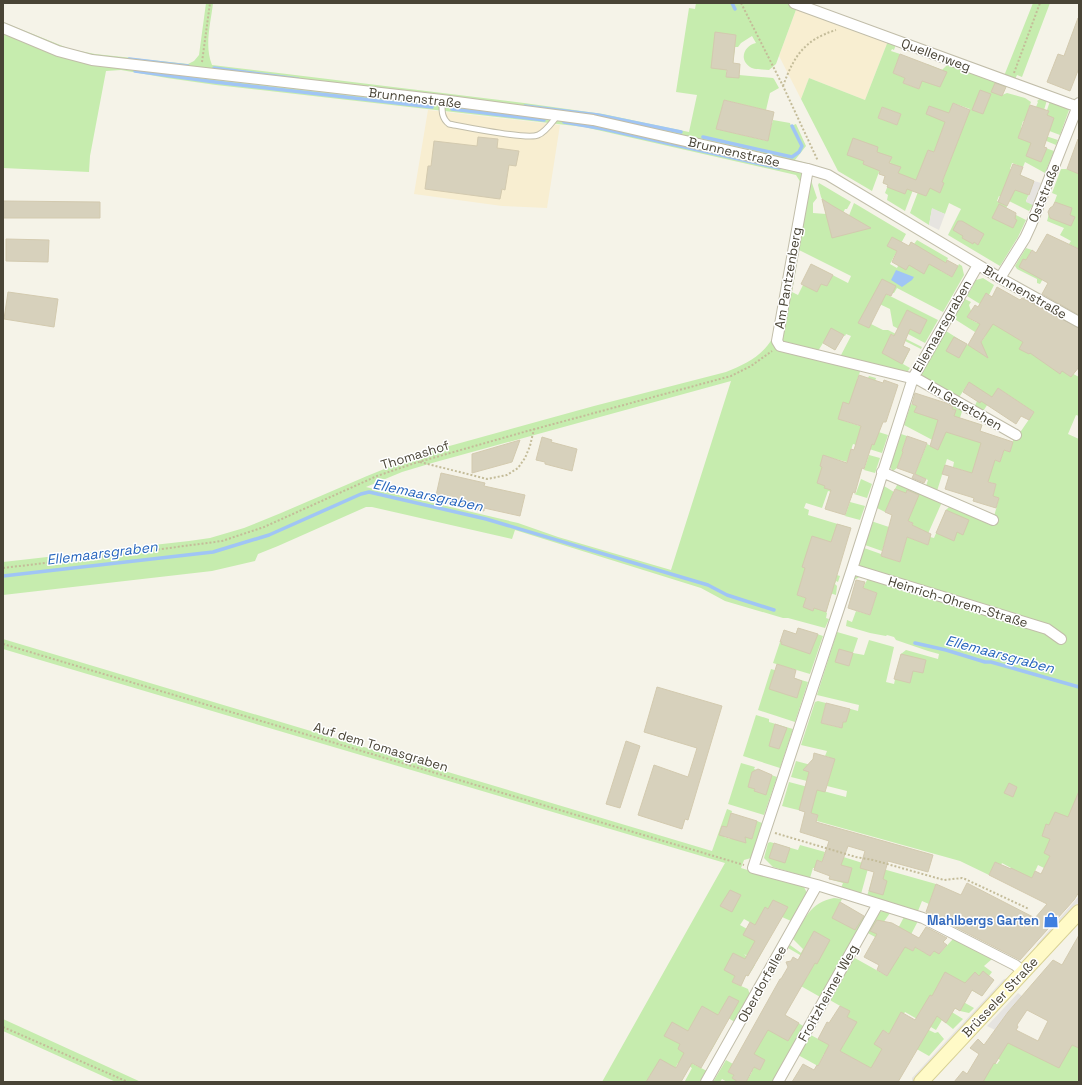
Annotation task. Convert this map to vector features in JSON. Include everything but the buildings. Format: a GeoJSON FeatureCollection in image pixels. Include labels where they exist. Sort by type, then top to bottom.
{"type":"FeatureCollection","features":[{"type":"Feature","properties":{"kind":"street","name":"Quellenweg"},"geometry":{"type":"LineString","coordinates":[[794,3],[1011,82],[1079,105]]}},
{"type":"Feature","properties":{"kind":"street","name":"Brunnenstraße"},"geometry":{"type":"LineString","coordinates":[[3,28],[58,51],[92,60],[442,100],[593,120],[808,169],[828,175],[1000,278],[1079,322]]}},
{"type":"Feature","properties":{"kind":"street","name":"Oststraße"},"geometry":{"type":"LineString","coordinates":[[1000,278],[1019,249],[1031,225],[1079,105]]}},
{"type":"Feature","properties":{"kind":"street","name":"Am Pantzenberg"},"geometry":{"type":"LineString","coordinates":[[808,169],[777,341],[780,346],[912,378]]}},
{"type":"Feature","properties":{"kind":"street","name":"Ellemaarsgraben"},"geometry":{"type":"LineString","coordinates":[[753,868],[852,569],[912,378],[978,265]]}},
{"type":"Feature","properties":{"kind":"street","name":"Im Geretchen"},"geometry":{"type":"LineString","coordinates":[[912,378],[919,380],[1016,435]]}},
{"type":"Feature","properties":{"kind":"street"},"geometry":{"type":"LineString","coordinates":[[882,472],[993,520]]}},
{"type":"Feature","properties":{"kind":"street","name":"Heinrich-Ohrem-Straße"},"geometry":{"type":"LineString","coordinates":[[852,569],[1047,629],[1060,639]]}},
{"type":"Feature","properties":{"kind":"street"},"geometry":{"type":"LineString","coordinates":[[753,868],[817,885],[923,918],[1024,972]]}},
{"type":"Feature","properties":{"kind":"street","name":"Oberdorfallee"},"geometry":{"type":"LineString","coordinates":[[706,1082],[817,885]]}},
{"type":"Feature","properties":{"kind":"street","name":"Froitzheimer Weg"},"geometry":{"type":"LineString","coordinates":[[778,1082],[878,904]]}},
{"type":"Feature","properties":{"kind":"street","name":"Brüsseler Straße"},"geometry":{"type":"LineString","coordinates":[[921,1082],[1079,912]]}},
{"type":"Feature","properties":{"kind":"lane"},"geometry":{"type":"LineString","coordinates":[[442,100],[442,116],[449,124],[530,137],[538,135],[544,131],[558,115]]}},
{"type":"Feature","properties":{"kind":"path"},"geometry":{"type":"LineString","coordinates":[[200,73],[210,3]]}},
{"type":"Feature","properties":{"kind":"path"},"geometry":{"type":"LineString","coordinates":[[741,3],[820,164],[828,175]]}},
{"type":"Feature","properties":{"kind":"path"},"geometry":{"type":"LineString","coordinates":[[1011,82],[1040,3]]}},
{"type":"Feature","properties":{"kind":"path"},"geometry":{"type":"LineString","coordinates":[[783,86],[797,55],[808,45],[832,32],[856,26]]}},
{"type":"Feature","properties":{"kind":"path","name":"Thomashof"},"geometry":{"type":"LineString","coordinates":[[3,568],[222,541],[264,527],[377,476],[419,462],[534,429],[731,376],[751,366],[780,346]]}},
{"type":"Feature","properties":{"kind":"path"},"geometry":{"type":"LineString","coordinates":[[419,462],[487,479],[507,475],[518,468],[525,458],[530,446],[534,429]]}},
{"type":"Feature","properties":{"kind":"path","name":"Auf dem Tomasgraben"},"geometry":{"type":"LineString","coordinates":[[3,644],[753,868]]}},
{"type":"Feature","properties":{"kind":"path"},"geometry":{"type":"LineString","coordinates":[[766,831],[944,880],[962,878],[1029,909]]}},
{"type":"Feature","properties":{"kind":"path"},"geometry":{"type":"LineString","coordinates":[[3,1027],[128,1082]]}},
{"type":"Feature","properties":{"kind":"shaded area"},"geometry":{"type":"Polygon","coordinates":[[[797,7],[888,41],[865,100],[809,78],[801,99],[779,56],[797,7]]]}},
{"type":"Feature","properties":{"kind":"shaded area"},"geometry":{"type":"Polygon","coordinates":[[[428,110],[560,125],[547,208],[502,206],[414,194],[428,110]]]}},
{"type":"Feature","properties":{"kind":"shaded area"},"geometry":{"type":"Polygon","coordinates":[[[1034,181],[1041,183],[1033,205],[1026,202],[1034,181]]]}},
{"type":"Feature","properties":{"kind":"shaded area"},"geometry":{"type":"Polygon","coordinates":[[[932,208],[945,214],[939,230],[929,225],[932,208]]]}},
{"type":"Feature","properties":{"kind":"shaded area"},"geometry":{"type":"Polygon","coordinates":[[[1079,896],[1079,902],[1036,950],[1037,944],[1079,896]]]}},
{"type":"Feature","properties":{"kind":"shaded area"},"geometry":{"type":"Polygon","coordinates":[[[1009,978],[912,1082],[912,1078],[948,1039],[1004,979],[1009,978]]]}},
{"type":"Feature","properties":{"kind":"shaded area"},"geometry":{"type":"Polygon","coordinates":[[[1018,993],[1022,996],[995,1030],[987,1026],[1018,993]]]}},
{"type":"Feature","properties":{"kind":"green space"},"geometry":{"type":"Polygon","coordinates":[[[206,3],[213,3],[208,42],[208,50],[212,65],[603,114],[689,132],[697,95],[676,92],[689,8],[695,9],[696,3],[806,3],[1004,76],[1033,3],[1050,3],[1022,77],[1017,75],[1012,86],[1007,85],[1002,95],[1007,93],[1025,98],[1031,102],[1028,110],[1034,112],[1038,102],[1037,101],[1041,98],[1047,100],[1044,110],[1047,110],[1050,101],[1069,110],[1060,135],[1023,121],[1021,128],[1058,140],[1056,145],[1044,140],[1037,145],[1054,151],[1045,173],[1025,162],[1023,167],[1012,163],[1010,169],[1021,173],[1020,175],[1034,181],[1026,201],[1033,205],[1029,211],[999,196],[997,201],[1007,206],[1006,210],[1026,220],[1018,237],[1000,266],[948,235],[961,209],[949,203],[945,214],[932,209],[929,225],[910,213],[924,176],[942,182],[970,109],[953,103],[934,152],[928,150],[905,211],[887,200],[888,195],[885,193],[888,185],[883,183],[891,163],[883,161],[872,191],[838,171],[801,99],[809,78],[865,100],[888,41],[797,7],[776,64],[769,70],[752,68],[746,64],[744,60],[744,53],[746,49],[752,44],[756,43],[752,36],[741,43],[738,47],[735,47],[733,64],[727,63],[726,77],[739,75],[773,78],[779,88],[770,93],[766,110],[724,100],[717,129],[767,141],[773,120],[790,123],[791,126],[796,124],[806,146],[795,160],[814,165],[811,180],[817,198],[813,203],[813,213],[826,214],[818,185],[819,183],[851,202],[842,215],[848,218],[854,203],[906,234],[890,264],[897,268],[911,242],[914,244],[917,240],[948,258],[941,271],[952,277],[959,264],[962,266],[964,275],[943,312],[897,288],[894,293],[882,292],[938,320],[925,343],[893,326],[890,309],[871,300],[861,319],[883,330],[888,330],[922,347],[921,349],[891,334],[889,339],[910,349],[903,364],[910,368],[908,371],[905,372],[840,357],[851,336],[846,334],[845,336],[843,335],[835,350],[823,343],[818,351],[861,369],[857,380],[866,382],[869,376],[876,378],[872,392],[844,421],[888,435],[882,453],[853,444],[847,462],[828,457],[825,468],[836,492],[852,497],[851,498],[828,491],[822,508],[806,503],[804,508],[809,510],[808,515],[851,528],[824,571],[840,576],[838,582],[836,581],[835,584],[837,586],[836,595],[801,584],[797,595],[806,598],[808,592],[830,599],[826,612],[826,618],[829,619],[825,628],[783,618],[725,601],[701,588],[515,530],[512,539],[372,507],[366,507],[258,554],[255,561],[212,571],[3,595],[3,562],[210,538],[244,528],[424,453],[594,406],[726,372],[746,363],[758,355],[772,339],[801,183],[796,175],[584,127],[216,85],[121,70],[106,71],[90,156],[89,172],[3,168],[3,22],[70,49],[95,54],[188,64],[194,61],[199,55],[206,3]],[[896,44],[894,50],[892,49],[891,51],[900,54],[893,73],[905,78],[903,83],[919,89],[927,64],[942,70],[949,63],[896,44]],[[882,107],[878,118],[897,125],[901,114],[882,107]],[[799,250],[792,292],[798,295],[813,265],[848,283],[851,276],[799,250]],[[731,381],[402,472],[366,487],[518,523],[558,537],[671,570],[731,381]]]}},
{"type":"Feature","properties":{"kind":"green space"},"geometry":{"type":"Polygon","coordinates":[[[1079,168],[1079,249],[1069,244],[1071,241],[1060,235],[1064,228],[1047,221],[1050,208],[1053,206],[1057,195],[1052,193],[1061,169],[1067,169],[1077,173],[1079,168]]]}},
{"type":"Feature","properties":{"kind":"green space"},"geometry":{"type":"Polygon","coordinates":[[[1026,248],[1032,250],[1026,260],[1019,267],[1055,257],[1040,284],[1037,283],[1037,279],[1017,269],[1015,266],[1026,248]]]}},
{"type":"Feature","properties":{"kind":"green space"},"geometry":{"type":"Polygon","coordinates":[[[983,278],[994,285],[989,295],[980,304],[967,296],[976,280],[983,278]]]}},
{"type":"Feature","properties":{"kind":"green space"},"geometry":{"type":"Polygon","coordinates":[[[965,299],[971,302],[969,305],[971,311],[967,317],[977,323],[992,314],[1014,336],[1064,369],[1079,377],[1079,416],[1076,415],[1068,434],[1079,439],[1079,817],[1069,841],[1052,872],[1038,865],[1030,882],[1009,873],[1011,868],[1002,863],[1001,865],[995,862],[989,875],[960,861],[817,821],[818,815],[782,806],[789,782],[846,797],[847,791],[827,786],[831,771],[829,757],[825,756],[827,751],[801,745],[815,702],[818,701],[826,703],[821,723],[841,728],[847,708],[858,711],[859,705],[817,695],[837,632],[858,638],[853,653],[864,655],[869,640],[894,647],[886,682],[894,684],[901,654],[906,650],[938,659],[939,654],[896,640],[894,637],[870,633],[846,626],[847,620],[852,622],[856,611],[870,615],[877,593],[863,588],[868,578],[861,576],[854,580],[864,548],[881,554],[881,556],[900,562],[907,537],[928,545],[930,537],[934,538],[946,510],[950,506],[992,524],[999,498],[993,496],[996,484],[980,479],[970,485],[968,472],[953,467],[954,462],[947,459],[937,491],[926,486],[928,480],[915,474],[927,444],[938,449],[940,444],[904,425],[911,404],[917,406],[915,411],[949,408],[951,401],[963,408],[960,418],[982,425],[977,440],[981,442],[984,456],[1000,462],[1004,450],[1010,452],[1014,437],[1019,434],[1034,412],[998,388],[982,413],[974,408],[977,401],[969,382],[958,399],[922,379],[921,375],[946,331],[976,350],[986,335],[977,330],[975,332],[953,318],[965,299]]]}},
{"type":"Feature","properties":{"kind":"green space"},"geometry":{"type":"Polygon","coordinates":[[[901,434],[907,436],[897,468],[893,471],[890,467],[901,434]]]}},
{"type":"Feature","properties":{"kind":"green space"},"geometry":{"type":"Polygon","coordinates":[[[869,455],[880,458],[875,473],[864,470],[869,455]]]}},
{"type":"Feature","properties":{"kind":"green space"},"geometry":{"type":"Polygon","coordinates":[[[861,479],[872,484],[867,498],[854,494],[856,493],[861,479]]]}},
{"type":"Feature","properties":{"kind":"green space"},"geometry":{"type":"Polygon","coordinates":[[[898,483],[942,502],[927,536],[910,529],[913,523],[900,517],[917,498],[895,489],[898,483]]]}},
{"type":"Feature","properties":{"kind":"green space"},"geometry":{"type":"Polygon","coordinates":[[[884,486],[894,492],[885,512],[877,508],[884,486]]]}},
{"type":"Feature","properties":{"kind":"green space"},"geometry":{"type":"Polygon","coordinates":[[[850,502],[865,506],[860,520],[845,516],[850,502]]]}},
{"type":"Feature","properties":{"kind":"green space"},"geometry":{"type":"Polygon","coordinates":[[[873,522],[892,528],[888,531],[882,551],[865,545],[873,522]]]}},
{"type":"Feature","properties":{"kind":"green space"},"geometry":{"type":"Polygon","coordinates":[[[798,628],[823,636],[810,674],[773,663],[780,642],[793,645],[798,628]]]}},
{"type":"Feature","properties":{"kind":"green space"},"geometry":{"type":"Polygon","coordinates":[[[3,639],[712,851],[727,809],[732,811],[724,837],[731,839],[733,833],[752,839],[757,821],[762,823],[751,858],[744,860],[741,868],[804,887],[807,893],[791,921],[782,917],[778,924],[762,929],[744,919],[740,925],[769,939],[757,961],[744,954],[755,965],[743,981],[735,976],[732,982],[748,989],[750,995],[735,1022],[719,1013],[715,1020],[721,1033],[711,1051],[692,1040],[678,1049],[694,1058],[691,1063],[707,1071],[701,1082],[685,1081],[692,1068],[678,1063],[673,1072],[650,1075],[647,1082],[602,1082],[725,863],[3,649],[3,639]]]}},
{"type":"Feature","properties":{"kind":"green space"},"geometry":{"type":"Polygon","coordinates":[[[771,669],[785,673],[784,675],[808,682],[795,722],[758,710],[771,669]]]}},
{"type":"Feature","properties":{"kind":"green space"},"geometry":{"type":"Polygon","coordinates":[[[756,715],[769,719],[769,722],[793,729],[780,768],[743,756],[756,715]]]}},
{"type":"Feature","properties":{"kind":"green space"},"geometry":{"type":"Polygon","coordinates":[[[796,761],[811,765],[807,781],[791,777],[796,761]]]}},
{"type":"Feature","properties":{"kind":"green space"},"geometry":{"type":"Polygon","coordinates":[[[741,763],[755,767],[754,769],[777,777],[764,815],[728,804],[741,763]]]}},
{"type":"Feature","properties":{"kind":"green space"},"geometry":{"type":"Polygon","coordinates":[[[770,842],[798,850],[800,845],[825,852],[822,862],[818,860],[815,868],[813,868],[810,878],[773,867],[764,858],[768,843],[770,842]]]}},
{"type":"Feature","properties":{"kind":"green space"},"geometry":{"type":"Polygon","coordinates":[[[837,855],[869,865],[861,894],[841,888],[843,883],[829,879],[837,855]]]}},
{"type":"Feature","properties":{"kind":"green space"},"geometry":{"type":"Polygon","coordinates":[[[876,867],[936,884],[929,904],[922,901],[918,911],[867,896],[876,867]]]}},
{"type":"Feature","properties":{"kind":"green space"},"geometry":{"type":"Polygon","coordinates":[[[834,898],[842,899],[840,903],[862,915],[861,917],[867,916],[822,998],[799,985],[807,977],[814,963],[788,948],[790,945],[801,953],[803,949],[793,939],[804,919],[819,903],[834,898]]]}},
{"type":"Feature","properties":{"kind":"green space"},"geometry":{"type":"Polygon","coordinates":[[[883,911],[890,913],[883,923],[895,934],[904,917],[918,921],[905,946],[913,951],[915,947],[930,956],[936,949],[940,953],[953,939],[992,959],[984,966],[992,972],[989,976],[994,980],[982,996],[944,975],[937,987],[974,1008],[969,1013],[960,1011],[949,1005],[947,1009],[963,1019],[953,1029],[942,1020],[936,1030],[905,1012],[902,1017],[935,1033],[938,1032],[944,1039],[929,1056],[883,1030],[883,1049],[878,1072],[838,1050],[824,1054],[818,1066],[798,1055],[809,1034],[833,1047],[843,1046],[856,1022],[847,1017],[849,1011],[828,999],[853,957],[887,976],[890,971],[894,954],[899,957],[902,952],[866,932],[878,912],[883,911]]]}},
{"type":"Feature","properties":{"kind":"green space"},"geometry":{"type":"Polygon","coordinates":[[[776,1010],[805,1027],[774,1082],[746,1082],[752,1072],[748,1069],[749,1067],[753,1070],[754,1067],[737,1057],[776,1010]]]}},
{"type":"Feature","properties":{"kind":"green space"},"geometry":{"type":"Polygon","coordinates":[[[3,1019],[141,1082],[116,1082],[3,1031],[3,1019]]]}},
{"type":"Feature","properties":{"kind":"green space"},"geometry":{"type":"Polygon","coordinates":[[[999,1039],[1034,1050],[1072,1045],[1079,1048],[1079,1082],[980,1082],[994,1063],[997,1064],[1000,1060],[991,1054],[999,1039]]]}},
{"type":"Feature","properties":{"kind":"green space"},"geometry":{"type":"Polygon","coordinates":[[[726,1060],[733,1064],[728,1072],[734,1075],[732,1078],[738,1082],[727,1082],[722,1079],[720,1082],[713,1082],[726,1060]]]}},
{"type":"Feature","properties":{"kind":"water"},"geometry":{"type":"Polygon","coordinates":[[[896,270],[914,277],[902,287],[891,280],[896,270]]]}},
{"type":"Feature","properties":{"kind":"waterway"},"geometry":{"type":"LineString","coordinates":[[732,3],[735,9]]}},
{"type":"Feature","properties":{"kind":"waterway"},"geometry":{"type":"LineString","coordinates":[[129,59],[188,66]]}},
{"type":"Feature","properties":{"kind":"waterway"},"geometry":{"type":"LineString","coordinates":[[214,68],[298,79]]}},
{"type":"Feature","properties":{"kind":"waterway"},"geometry":{"type":"LineString","coordinates":[[135,71],[215,82],[432,107]]}},
{"type":"Feature","properties":{"kind":"waterway"},"geometry":{"type":"LineString","coordinates":[[525,106],[598,115],[681,132]]}},
{"type":"Feature","properties":{"kind":"waterway"},"geometry":{"type":"LineString","coordinates":[[452,109],[544,120]]}},
{"type":"Feature","properties":{"kind":"waterway"},"geometry":{"type":"LineString","coordinates":[[564,122],[604,129],[779,168]]}},
{"type":"Feature","properties":{"kind":"waterway"},"geometry":{"type":"LineString","coordinates":[[703,137],[792,157],[799,152],[802,146],[792,126]]}},
{"type":"Feature","properties":{"kind":"waterway","name":"Ellemaarsgraben"},"geometry":{"type":"LineString","coordinates":[[3,576],[213,552],[269,535],[361,494],[369,492],[486,519],[708,585],[727,595],[774,610]]}},
{"type":"Feature","properties":{"kind":"waterway","name":"Ellemaarsgraben"},"geometry":{"type":"LineString","coordinates":[[915,643],[946,650],[985,662],[991,662],[1079,687]]}},
{"type":"Feature","properties":{"kind":"place","name":"Mahlbergs Garten"},"geometry":{"type":"Point","coordinates":[1051,920]}}]}
